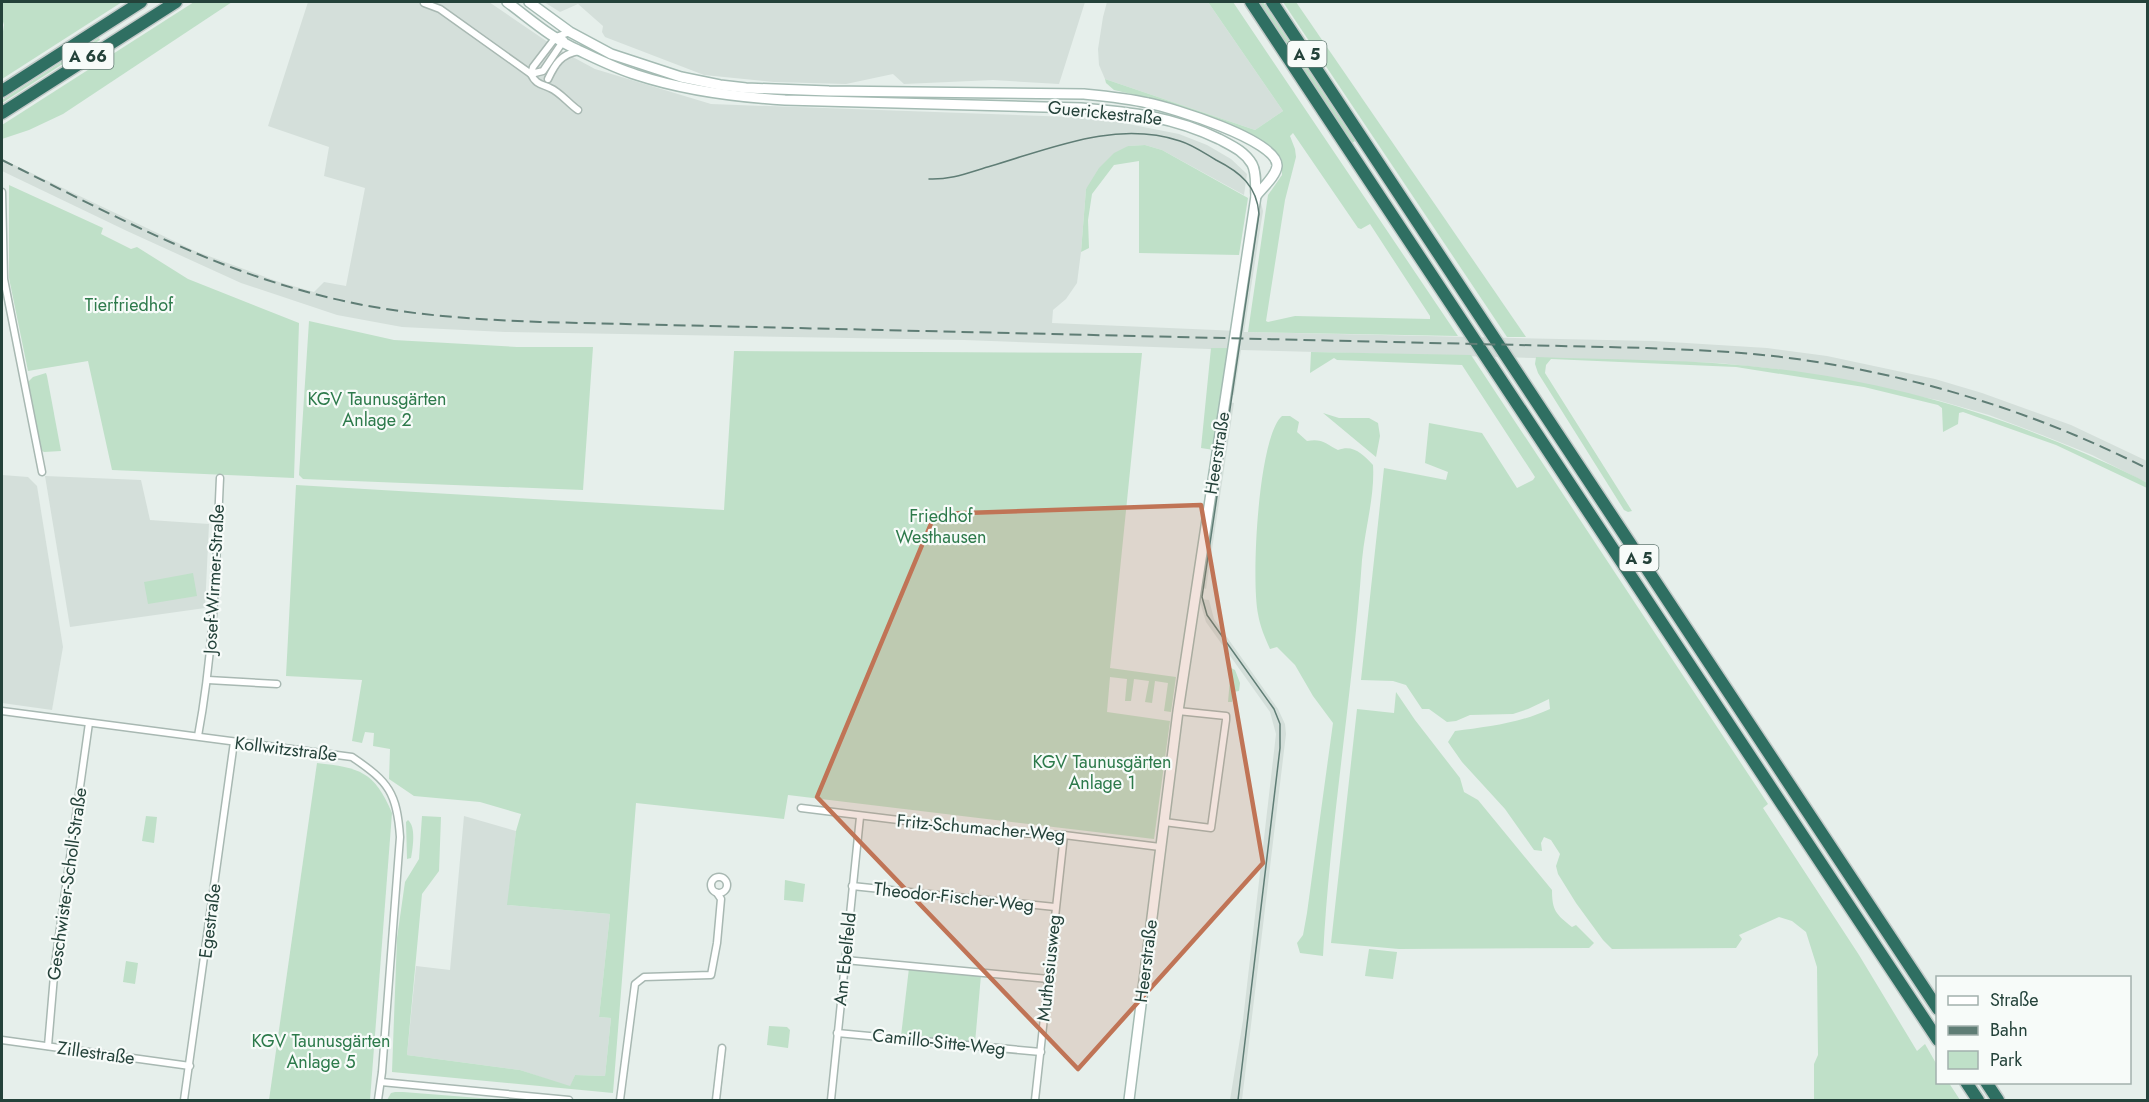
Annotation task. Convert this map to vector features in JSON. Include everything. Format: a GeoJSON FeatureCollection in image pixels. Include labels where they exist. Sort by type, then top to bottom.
{"type":"FeatureCollection","features":[{"type":"Feature","properties":{"kind":"highway","name":"A 66"},"geometry":{"type":"LineString","coordinates":[[2,91],[141,2]]}},
{"type":"Feature","properties":{"kind":"highway","name":"A 66"},"geometry":{"type":"LineString","coordinates":[[2,113],[176,2]]}},
{"type":"Feature","properties":{"kind":"highway","name":"A 5"},"geometry":{"type":"LineString","coordinates":[[1251,2],[1936,1037]]}},
{"type":"Feature","properties":{"kind":"highway","name":"A 5"},"geometry":{"type":"LineString","coordinates":[[1272,2],[1936,1006]]}},
{"type":"Feature","properties":{"kind":"highway"},"geometry":{"type":"LineString","coordinates":[[1967,1084],[1978,1101]]}},
{"type":"Feature","properties":{"kind":"highway"},"geometry":{"type":"LineString","coordinates":[[1987,1084],[1998,1101]]}},
{"type":"Feature","properties":{"kind":"main road","name":"Guerickestraße"},"geometry":{"type":"LineString","coordinates":[[507,2],[579,51],[617,68],[702,92],[737,97],[1081,108],[1164,118],[1206,133],[1243,153],[1254,166],[1256,196]]}},
{"type":"Feature","properties":{"kind":"main road","name":"Guerickestraße"},"geometry":{"type":"LineString","coordinates":[[529,2],[570,33],[611,54],[681,77],[720,85],[829,91],[1057,93],[1110,96],[1197,115],[1253,141],[1270,152],[1277,166],[1274,174],[1256,196]]}},
{"type":"Feature","properties":{"kind":"main road","name":"Heerstraße"},"geometry":{"type":"LineString","coordinates":[[1129,1101],[1178,711],[1256,196]]}},
{"type":"Feature","properties":{"kind":"street"},"geometry":{"type":"LineString","coordinates":[[424,3],[440,9],[531,74],[535,81],[543,87],[549,87],[578,110]]}},
{"type":"Feature","properties":{"kind":"street"},"geometry":{"type":"LineString","coordinates":[[531,74],[533,67],[559,39],[570,33]]}},
{"type":"Feature","properties":{"kind":"street"},"geometry":{"type":"LineString","coordinates":[[549,87],[545,72],[559,39]]}},
{"type":"Feature","properties":{"kind":"street"},"geometry":{"type":"LineString","coordinates":[[548,79],[558,60],[564,55],[579,51]]}},
{"type":"Feature","properties":{"kind":"street"},"geometry":{"type":"LineString","coordinates":[[531,74],[540,73],[547,66]]}},
{"type":"Feature","properties":{"kind":"street"},"geometry":{"type":"LineString","coordinates":[[2,192],[4,279],[42,472]]}},
{"type":"Feature","properties":{"kind":"street","name":"Josef-Wirmer-Straße"},"geometry":{"type":"LineString","coordinates":[[198,736],[208,680],[213,631],[220,478]]}},
{"type":"Feature","properties":{"kind":"street","name":"Josef-Wirmer-Straße"},"geometry":{"type":"LineString","coordinates":[[208,680],[277,684]]}},
{"type":"Feature","properties":{"kind":"street","name":"Kollwitzstraße"},"geometry":{"type":"LineString","coordinates":[[2,711],[352,757],[381,779],[398,810],[400,837],[378,1101]]}},
{"type":"Feature","properties":{"kind":"street"},"geometry":{"type":"LineString","coordinates":[[1164,822],[1211,828],[1226,720],[1226,716],[1178,711]]}},
{"type":"Feature","properties":{"kind":"street","name":"Geschwister-Scholl-Straße"},"geometry":{"type":"LineString","coordinates":[[48,1046],[55,964],[89,723]]}},
{"type":"Feature","properties":{"kind":"street","name":"Egestraße"},"geometry":{"type":"LineString","coordinates":[[184,1101],[234,742]]}},
{"type":"Feature","properties":{"kind":"street","name":"Fritz-Schumacher-Weg"},"geometry":{"type":"LineString","coordinates":[[801,808],[996,832],[1064,836],[1160,847]]}},
{"type":"Feature","properties":{"kind":"street","name":"Am Ebelfeld"},"geometry":{"type":"LineString","coordinates":[[831,1101],[860,817]]}},
{"type":"Feature","properties":{"kind":"street","name":"Muthesiusweg"},"geometry":{"type":"LineString","coordinates":[[1035,1101],[1064,836]]}},
{"type":"Feature","properties":{"kind":"street","name":"Theodor-Fischer-Weg"},"geometry":{"type":"LineString","coordinates":[[852,886],[1055,907]]}},
{"type":"Feature","properties":{"kind":"street"},"geometry":{"type":"LineString","coordinates":[[620,1101],[635,984],[644,977],[711,975],[721,899],[717,893]]}},
{"type":"Feature","properties":{"kind":"street"},"geometry":{"type":"LineString","coordinates":[[845,960],[1049,980]]}},
{"type":"Feature","properties":{"kind":"street","name":"Camillo-Sitte-Weg"},"geometry":{"type":"LineString","coordinates":[[837,1032],[1041,1052]]}},
{"type":"Feature","properties":{"kind":"street","name":"Zillestraße"},"geometry":{"type":"LineString","coordinates":[[2,1040],[190,1066]]}},
{"type":"Feature","properties":{"kind":"street"},"geometry":{"type":"LineString","coordinates":[[716,1101],[722,1048]]}},
{"type":"Feature","properties":{"kind":"street"},"geometry":{"type":"LineString","coordinates":[[381,1082],[569,1101]]}},
{"type":"Feature","properties":{"kind":"highlighted area"},"geometry":{"type":"Polygon","coordinates":[[[1201,505],[1263,863],[1078,1069],[817,797],[935,514],[1201,505]]]}},
{"type":"Feature","properties":{"kind":"shaded area"},"geometry":{"type":"Polygon","coordinates":[[[308,2],[489,2],[558,49],[595,69],[711,104],[1098,118],[1179,134],[1207,145],[1231,159],[1247,174],[1244,195],[1162,150],[1145,145],[1128,146],[1086,189],[1077,283],[1066,299],[1053,310],[1052,323],[1239,331],[1260,199],[1263,211],[1244,332],[1654,341],[1767,348],[1827,356],[1935,379],[2071,425],[2147,461],[2147,483],[2092,455],[2042,435],[1989,415],[1937,400],[1776,369],[1719,363],[1241,350],[1234,395],[1230,394],[1236,350],[964,340],[505,332],[402,327],[337,315],[241,283],[2,171],[2,159],[195,251],[279,282],[314,292],[324,282],[346,286],[365,188],[324,176],[329,147],[268,126],[308,2]]]}},
{"type":"Feature","properties":{"kind":"shaded area"},"geometry":{"type":"Polygon","coordinates":[[[544,2],[1085,2],[1059,84],[993,80],[904,84],[893,74],[846,84],[774,82],[704,75],[605,37],[602,32],[603,26],[578,4],[560,12],[544,2]]]}},
{"type":"Feature","properties":{"kind":"shaded area"},"geometry":{"type":"Polygon","coordinates":[[[1107,2],[1208,2],[1283,111],[1255,130],[1105,79],[1099,65],[1098,49],[1107,2]]]}},
{"type":"Feature","properties":{"kind":"shaded area"},"geometry":{"type":"Polygon","coordinates":[[[1228,402],[1234,403],[1206,589],[1199,587],[1228,402]]]}},
{"type":"Feature","properties":{"kind":"shaded area"},"geometry":{"type":"Polygon","coordinates":[[[2,475],[28,477],[37,486],[63,647],[52,710],[2,703],[2,475]]]}},
{"type":"Feature","properties":{"kind":"shaded area"},"geometry":{"type":"Polygon","coordinates":[[[45,476],[141,480],[150,520],[209,524],[205,608],[70,627],[45,476]]]}},
{"type":"Feature","properties":{"kind":"shaded area"},"geometry":{"type":"Polygon","coordinates":[[[1199,599],[1209,600],[1214,619],[1278,709],[1285,724],[1286,734],[1242,1100],[1230,1100],[1243,1020],[1276,734],[1270,712],[1206,622],[1199,599]]]}},
{"type":"Feature","properties":{"kind":"shaded area"},"geometry":{"type":"Polygon","coordinates":[[[464,816],[516,831],[508,905],[610,914],[599,1017],[611,1018],[605,1076],[575,1075],[570,1087],[520,1070],[407,1055],[416,966],[450,970],[464,816]]]}},
{"type":"Feature","properties":{"kind":"green space"},"geometry":{"type":"Polygon","coordinates":[[[2,2],[122,2],[2,79],[4,25],[2,2]]]}},
{"type":"Feature","properties":{"kind":"green space"},"geometry":{"type":"Polygon","coordinates":[[[194,2],[232,2],[63,114],[29,130],[2,139],[2,125],[194,2]]]}},
{"type":"Feature","properties":{"kind":"green space"},"geometry":{"type":"Polygon","coordinates":[[[1208,2],[1233,2],[1458,336],[1248,332],[1268,195],[1282,175],[1282,160],[1263,141],[1230,126],[1148,98],[1114,90],[1105,79],[1255,130],[1283,111],[1208,2]],[[1293,133],[1290,136],[1296,157],[1285,200],[1266,321],[1295,316],[1430,319],[1370,224],[1361,229],[1358,228],[1293,133]]]}},
{"type":"Feature","properties":{"kind":"green space"},"geometry":{"type":"Polygon","coordinates":[[[1258,2],[1263,2],[1355,141],[1352,143],[1258,2]]]}},
{"type":"Feature","properties":{"kind":"green space"},"geometry":{"type":"Polygon","coordinates":[[[1283,2],[1296,2],[1526,337],[1507,337],[1283,2]]]}},
{"type":"Feature","properties":{"kind":"green space"},"geometry":{"type":"Polygon","coordinates":[[[99,38],[100,40],[2,103],[2,100],[99,38]]]}},
{"type":"Feature","properties":{"kind":"green space"},"geometry":{"type":"Polygon","coordinates":[[[580,44],[621,64],[579,46],[580,44]]]}},
{"type":"Feature","properties":{"kind":"green space"},"geometry":{"type":"Polygon","coordinates":[[[629,67],[701,86],[858,97],[745,94],[690,85],[629,67]]]}},
{"type":"Feature","properties":{"kind":"green space"},"geometry":{"type":"Polygon","coordinates":[[[1145,145],[1162,150],[1248,198],[1239,255],[1139,253],[1139,161],[1114,165],[1092,194],[1088,220],[1089,248],[1081,252],[1086,189],[1099,168],[1114,153],[1128,146],[1145,145]]]}},
{"type":"Feature","properties":{"kind":"green space","name":"Tierfriedhof"},"geometry":{"type":"Polygon","coordinates":[[[9,185],[103,228],[101,234],[131,249],[137,247],[188,279],[299,323],[294,478],[112,470],[88,361],[28,371],[9,278],[9,185]]]}},
{"type":"Feature","properties":{"kind":"green space","name":"KGV Taunusgärten Anlage 2"},"geometry":{"type":"Polygon","coordinates":[[[309,321],[394,340],[517,347],[593,347],[583,490],[303,479],[299,475],[309,321]]]}},
{"type":"Feature","properties":{"kind":"green space"},"geometry":{"type":"Polygon","coordinates":[[[1211,348],[1228,348],[1214,450],[1201,448],[1211,348]]]}},
{"type":"Feature","properties":{"kind":"green space","name":"Friedhof Westhausen"},"geometry":{"type":"Polygon","coordinates":[[[734,351],[1142,353],[1110,668],[1176,677],[1171,712],[1164,711],[1168,683],[1155,681],[1152,703],[1145,702],[1149,681],[1134,679],[1131,701],[1125,701],[1127,679],[1110,677],[1107,712],[1170,721],[1154,839],[788,795],[784,819],[636,803],[613,1093],[392,1072],[397,938],[405,882],[419,859],[422,816],[441,817],[439,871],[422,894],[407,1055],[520,1070],[570,1086],[575,1075],[605,1076],[611,1018],[599,1017],[610,914],[507,905],[516,831],[521,814],[480,802],[414,796],[389,779],[390,749],[373,746],[374,733],[365,732],[362,743],[352,741],[362,680],[286,676],[296,485],[724,510],[734,351]]]}},
{"type":"Feature","properties":{"kind":"green space"},"geometry":{"type":"Polygon","coordinates":[[[1311,352],[1471,355],[1768,804],[1763,808],[1859,955],[1917,1051],[1925,1044],[1936,1063],[1936,1084],[1950,1084],[1960,1100],[1814,1100],[1814,1064],[1818,1055],[1817,967],[1806,932],[1792,921],[1779,917],[1739,935],[1742,939],[1736,948],[1612,949],[1576,903],[1558,874],[1556,866],[1560,854],[1551,840],[1544,837],[1541,843],[1542,851],[1534,850],[1505,809],[1462,762],[1448,742],[1455,731],[1491,726],[1539,714],[1550,709],[1549,699],[1513,714],[1470,715],[1447,722],[1429,709],[1422,709],[1406,685],[1393,681],[1361,680],[1384,468],[1446,480],[1448,472],[1425,463],[1429,423],[1482,433],[1517,488],[1535,477],[1462,365],[1337,360],[1334,358],[1310,373],[1311,352]]]}},
{"type":"Feature","properties":{"kind":"green space"},"geometry":{"type":"Polygon","coordinates":[[[1536,357],[1747,366],[1871,384],[1962,408],[2051,439],[2138,478],[2147,483],[2147,488],[2056,445],[1963,412],[1959,413],[1958,424],[1943,432],[1942,408],[1938,405],[1864,387],[1736,367],[1551,359],[1546,365],[1545,373],[1632,511],[1628,512],[1624,510],[1538,373],[1535,364],[1536,357]]]}},
{"type":"Feature","properties":{"kind":"green space"},"geometry":{"type":"Polygon","coordinates":[[[46,373],[61,451],[44,452],[41,450],[28,382],[33,377],[46,373]]]}},
{"type":"Feature","properties":{"kind":"green space"},"geometry":{"type":"Polygon","coordinates":[[[1323,413],[1339,418],[1369,418],[1378,423],[1380,436],[1376,457],[1323,413]]]}},
{"type":"Feature","properties":{"kind":"green space"},"geometry":{"type":"Polygon","coordinates":[[[1282,416],[1290,416],[1299,422],[1297,432],[1307,441],[1320,441],[1338,450],[1353,449],[1373,465],[1373,488],[1362,560],[1326,906],[1323,956],[1300,953],[1297,943],[1303,935],[1307,913],[1333,723],[1313,696],[1295,665],[1277,647],[1270,649],[1260,623],[1256,597],[1256,542],[1262,479],[1267,451],[1274,429],[1282,416]]]}},
{"type":"Feature","properties":{"kind":"green space"},"geometry":{"type":"Polygon","coordinates":[[[193,573],[197,596],[148,604],[144,582],[193,573]]]}},
{"type":"Feature","properties":{"kind":"green space"},"geometry":{"type":"Polygon","coordinates":[[[1231,668],[1235,670],[1240,683],[1239,691],[1233,692],[1232,702],[1228,702],[1231,668]]]}},
{"type":"Feature","properties":{"kind":"green space"},"geometry":{"type":"Polygon","coordinates":[[[1396,692],[1460,778],[1464,792],[1478,800],[1552,890],[1554,908],[1559,915],[1572,927],[1576,925],[1594,943],[1589,948],[1399,949],[1331,943],[1357,709],[1394,713],[1396,692]]]}},
{"type":"Feature","properties":{"kind":"green space","name":"KGV Taunusgärten Anlage 5"},"geometry":{"type":"Polygon","coordinates":[[[317,763],[344,767],[364,774],[379,788],[392,813],[370,1100],[269,1100],[317,763]]]}},
{"type":"Feature","properties":{"kind":"green space"},"geometry":{"type":"Polygon","coordinates":[[[146,816],[157,817],[154,843],[142,841],[146,816]]]}},
{"type":"Feature","properties":{"kind":"green space"},"geometry":{"type":"Polygon","coordinates":[[[408,820],[411,823],[413,837],[411,858],[407,859],[406,822],[408,820]]]}},
{"type":"Feature","properties":{"kind":"green space"},"geometry":{"type":"Polygon","coordinates":[[[785,880],[805,884],[803,902],[784,900],[785,880]]]}},
{"type":"Feature","properties":{"kind":"green space"},"geometry":{"type":"Polygon","coordinates":[[[1369,949],[1397,952],[1393,979],[1365,976],[1369,949]]]}},
{"type":"Feature","properties":{"kind":"green space"},"geometry":{"type":"Polygon","coordinates":[[[126,961],[138,963],[135,984],[123,982],[126,961]]]}},
{"type":"Feature","properties":{"kind":"green space"},"geometry":{"type":"Polygon","coordinates":[[[909,968],[981,975],[975,1043],[901,1036],[909,968]]]}},
{"type":"Feature","properties":{"kind":"green space"},"geometry":{"type":"Polygon","coordinates":[[[769,1026],[787,1027],[790,1030],[788,1048],[767,1045],[769,1026]]]}},
{"type":"Feature","properties":{"kind":"green space"},"geometry":{"type":"Polygon","coordinates":[[[391,1093],[505,1100],[387,1100],[391,1093]]]}},
{"type":"Feature","properties":{"kind":"tram line"},"geometry":{"type":"LineString","coordinates":[[929,179],[960,175],[1084,139],[1108,135],[1156,135],[1194,147],[1225,165],[1240,175],[1255,195],[1259,214],[1202,597],[1207,615],[1274,709],[1280,724],[1280,748],[1238,1100]]}},
{"type":"Feature","properties":{"kind":"railway"},"geometry":{"type":"LineString","coordinates":[[2,160],[116,217],[234,268],[315,294],[399,311],[540,322],[1647,348],[1760,355],[1843,366],[1888,375],[1977,399],[2064,431],[2148,469]]}},
{"type":"Feature","properties":{"kind":"park label","name":"KGV Taunusgärten Anlage 1"},"geometry":{"type":"Point","coordinates":[1102,772]}}]}
